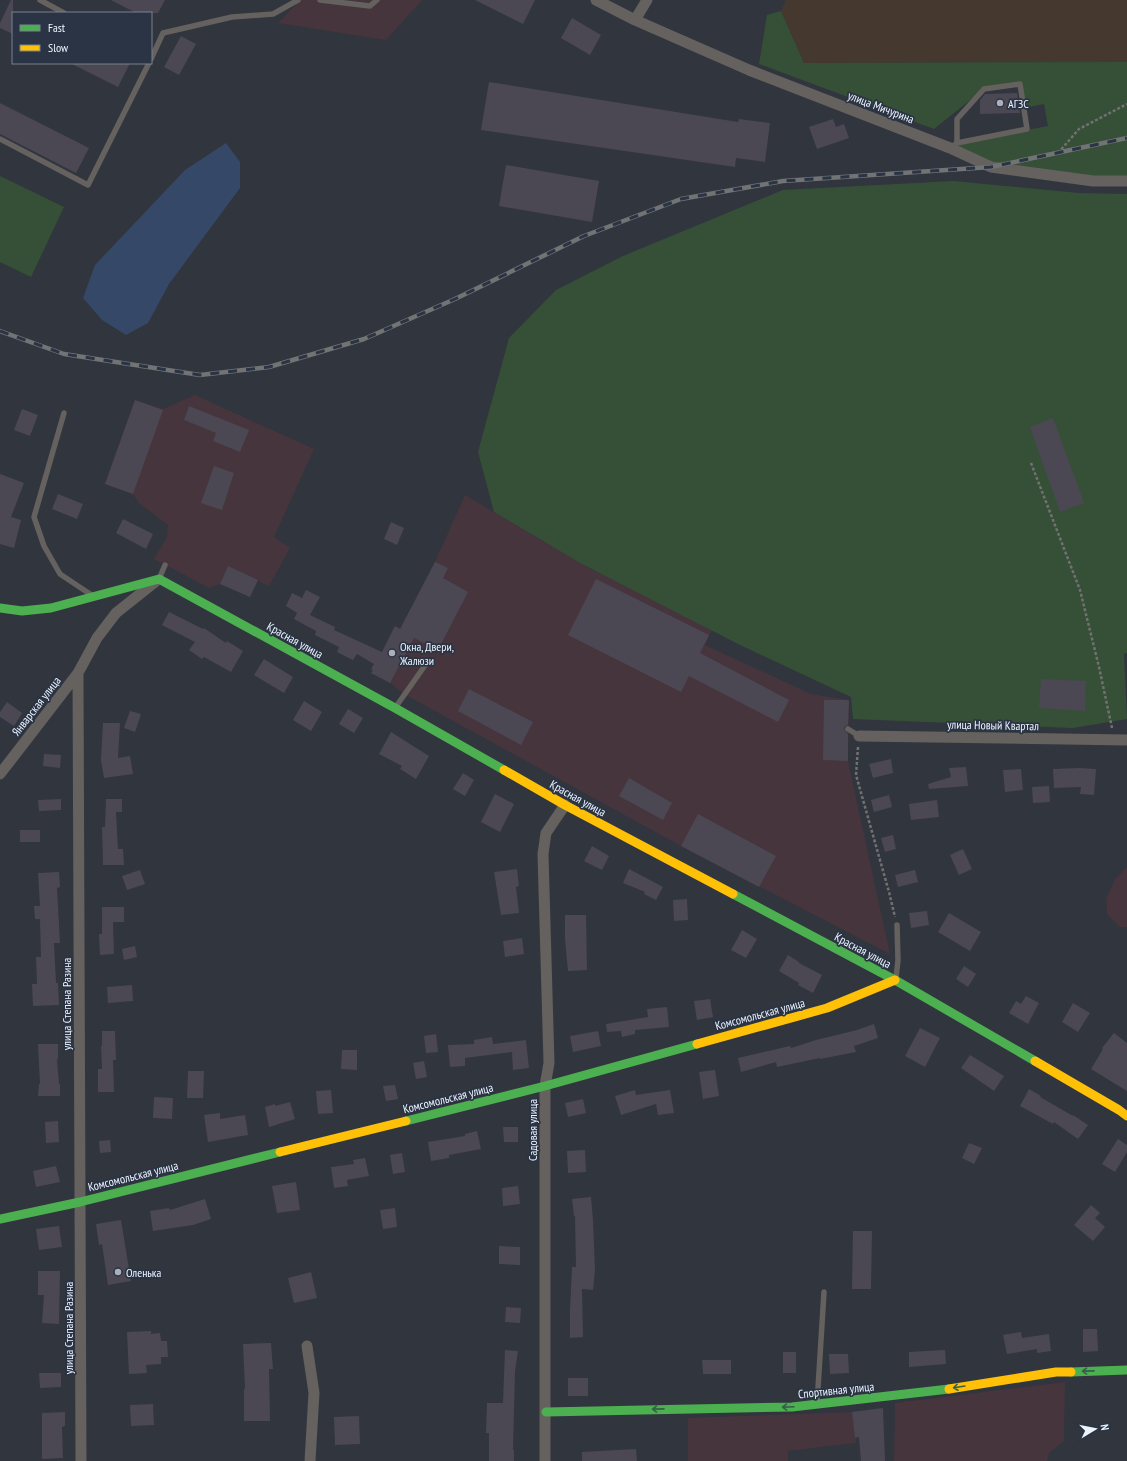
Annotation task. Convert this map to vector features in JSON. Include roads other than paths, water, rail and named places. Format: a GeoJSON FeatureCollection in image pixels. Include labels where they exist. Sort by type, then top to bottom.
{"type":"FeatureCollection","features":[{"type":"Feature","properties":{"kind":"street","name":"улица Мичурина"},"geometry":{"type":"LineString","coordinates":[[596,0],[635,20],[748,70],[953,146],[991,167],[1093,181],[1127,181]]}},
{"type":"Feature","properties":{"kind":"street"},"geometry":{"type":"LineString","coordinates":[[635,20],[647,0]]}},
{"type":"Feature","properties":{"kind":"street"},"geometry":{"type":"LineString","coordinates":[[0,608],[22,611],[51,608],[159,579]]}},
{"type":"Feature","properties":{"kind":"street","name":"улица Степана Разина"},"geometry":{"type":"LineString","coordinates":[[81,1461],[78,673],[97,638],[116,613],[159,579]]}},
{"type":"Feature","properties":{"kind":"street","name":"Красная улица"},"geometry":{"type":"LineString","coordinates":[[159,579],[395,708],[564,805],[896,980],[1127,1116]]}},
{"type":"Feature","properties":{"kind":"street","name":"Январская улица"},"geometry":{"type":"LineString","coordinates":[[0,774],[78,673]]}},
{"type":"Feature","properties":{"kind":"street","name":"улица Новый Квартал"},"geometry":{"type":"LineString","coordinates":[[859,736],[1127,740]]}},
{"type":"Feature","properties":{"kind":"street","name":"Садовая улица"},"geometry":{"type":"LineString","coordinates":[[546,1461],[545,1086],[549,1063],[543,854],[546,833],[564,805]]}},
{"type":"Feature","properties":{"kind":"street","name":"Комсомольская улица"},"geometry":{"type":"LineString","coordinates":[[0,1219],[80,1202],[545,1086],[827,1008],[896,980]]}},
{"type":"Feature","properties":{"kind":"street"},"geometry":{"type":"LineString","coordinates":[[307,1346],[314,1393],[310,1461]]}},
{"type":"Feature","properties":{"kind":"street","name":"Спортивная улица"},"geometry":{"type":"LineString","coordinates":[[546,1412],[792,1407],[947,1389],[1056,1372],[1127,1370]]}},
{"type":"Feature","properties":{"kind":"lane"},"geometry":{"type":"LineString","coordinates":[[40,0],[62,12]]}},
{"type":"Feature","properties":{"kind":"lane"},"geometry":{"type":"LineString","coordinates":[[152,57],[164,33],[232,17],[273,14],[298,0]]}},
{"type":"Feature","properties":{"kind":"lane"},"geometry":{"type":"LineString","coordinates":[[320,0],[370,6],[377,0]]}},
{"type":"Feature","properties":{"kind":"lane"},"geometry":{"type":"LineString","coordinates":[[0,139],[88,185],[148,64]]}},
{"type":"Feature","properties":{"kind":"lane"},"geometry":{"type":"LineString","coordinates":[[1020,84],[1027,129],[953,146],[957,119],[984,89],[1020,84]]}},
{"type":"Feature","properties":{"kind":"lane"},"geometry":{"type":"LineString","coordinates":[[64,413],[34,517],[44,546],[60,574],[94,597]]}},
{"type":"Feature","properties":{"kind":"lane"},"geometry":{"type":"LineString","coordinates":[[159,579],[165,565]]}},
{"type":"Feature","properties":{"kind":"lane"},"geometry":{"type":"LineString","coordinates":[[395,708],[426,664]]}},
{"type":"Feature","properties":{"kind":"lane"},"geometry":{"type":"LineString","coordinates":[[848,729],[859,736]]}},
{"type":"Feature","properties":{"kind":"lane"},"geometry":{"type":"LineString","coordinates":[[896,980],[898,960],[897,925]]}},
{"type":"Feature","properties":{"kind":"lane"},"geometry":{"type":"LineString","coordinates":[[817,1404],[824,1292]]}},
{"type":"Feature","properties":{"kind":"water"},"geometry":{"type":"Polygon","coordinates":[[[226,143],[240,162],[240,188],[169,284],[148,323],[126,335],[102,320],[83,298],[95,265],[185,170],[226,143]]]}},
{"type":"Feature","properties":{"kind":"railway"},"geometry":{"type":"LineString","coordinates":[[0,331],[64,354],[200,375],[269,367],[364,339],[455,299],[584,236],[681,199],[783,181],[991,167],[1127,138]]}},
{"type":"Feature","properties":{"kind":"place","name":"АГЗС"},"geometry":{"type":"Point","coordinates":[1000,103]}},
{"type":"Feature","properties":{"kind":"place","name":"Окна, Двери, Жалюзи"},"geometry":{"type":"Point","coordinates":[392,653]}},
{"type":"Feature","properties":{"kind":"place","name":"Оленька"},"geometry":{"type":"Point","coordinates":[118,1272]}}]}
